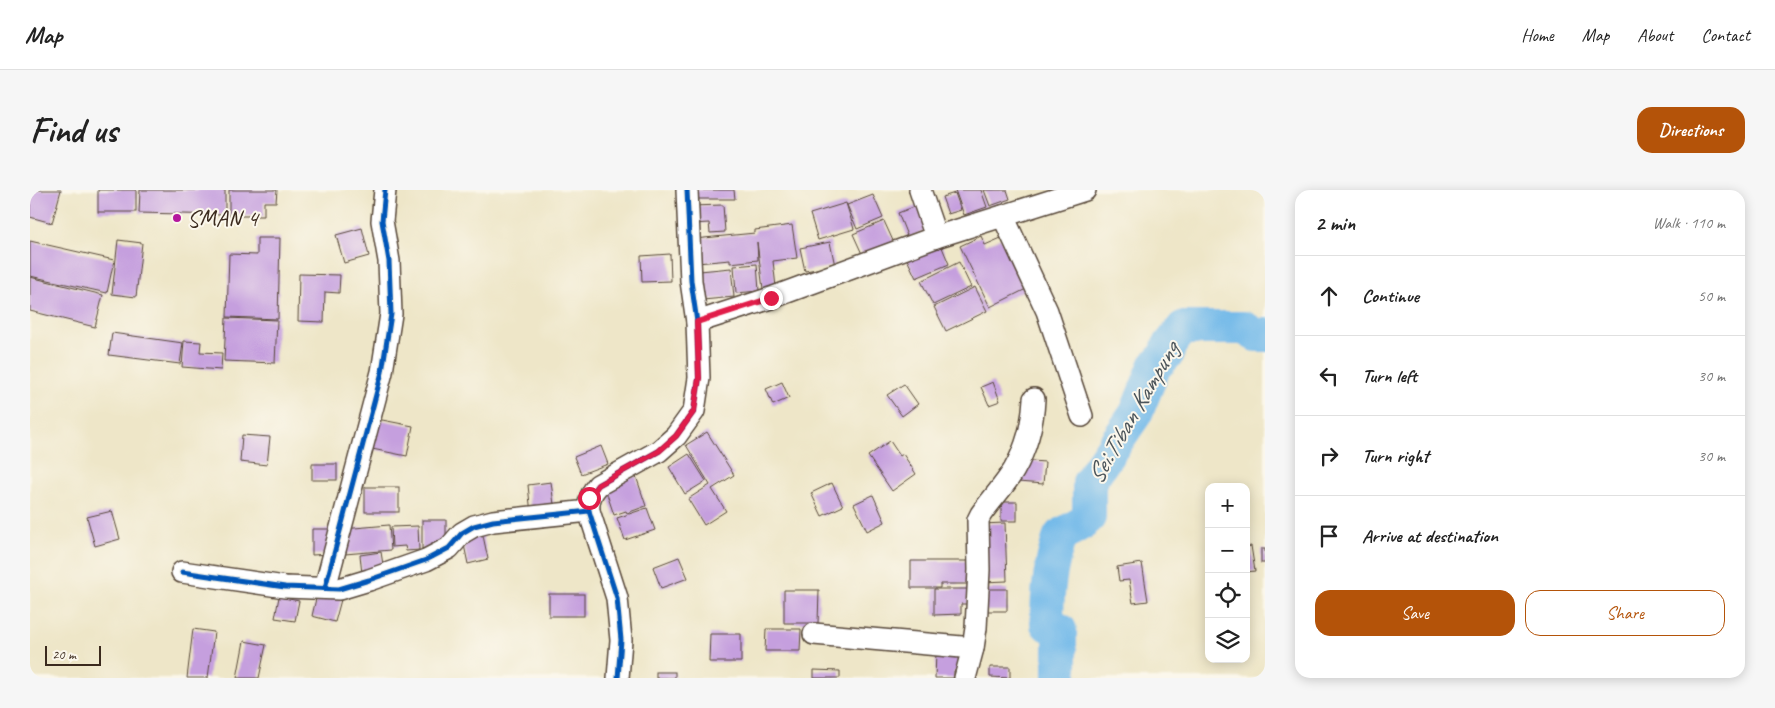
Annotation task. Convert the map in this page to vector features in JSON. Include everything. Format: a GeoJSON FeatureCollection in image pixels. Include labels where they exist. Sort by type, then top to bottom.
{"type":"FeatureCollection","features":[{"type":"Feature","properties":{"kind":"street"},"geometry":{"type":"LineString","coordinates":[[326,588],[384,362],[391,314],[389,261],[382,221],[385,190]]}},
{"type":"Feature","properties":{"kind":"street"},"geometry":{"type":"LineString","coordinates":[[618,678],[621,640],[617,598],[589,511],[589,498],[598,485],[659,451],[676,436],[694,411],[699,378],[697,322],[691,281],[687,190]]}},
{"type":"Feature","properties":{"kind":"street"},"geometry":{"type":"LineString","coordinates":[[920,190],[936,237]]}},
{"type":"Feature","properties":{"kind":"street"},"geometry":{"type":"LineString","coordinates":[[697,322],[790,292],[936,237],[1085,190]]}},
{"type":"Feature","properties":{"kind":"street"},"geometry":{"type":"LineString","coordinates":[[1003,216],[1047,311],[1082,416]]}},
{"type":"Feature","properties":{"kind":"street"},"geometry":{"type":"LineString","coordinates":[[965,678],[973,648],[979,570],[978,520],[1014,470],[1020,458],[1032,420],[1034,399]]}},
{"type":"Feature","properties":{"kind":"street"},"geometry":{"type":"LineString","coordinates":[[182,572],[285,587],[339,589],[426,560],[449,548],[462,533],[474,526],[492,521],[589,511]]}},
{"type":"Feature","properties":{"kind":"street"},"geometry":{"type":"LineString","coordinates":[[814,634],[973,648]]}},
{"type":"Feature","properties":{"kind":"building"},"geometry":{"type":"Polygon","coordinates":[[[30,190],[61,190],[52,223],[30,217],[30,190]]]}},
{"type":"Feature","properties":{"kind":"building"},"geometry":{"type":"Polygon","coordinates":[[[98,190],[136,190],[136,212],[98,212],[98,190]]]}},
{"type":"Feature","properties":{"kind":"building"},"geometry":{"type":"Polygon","coordinates":[[[140,190],[225,190],[225,215],[139,213],[140,190]]]}},
{"type":"Feature","properties":{"kind":"building"},"geometry":{"type":"Polygon","coordinates":[[[229,190],[277,190],[276,202],[264,202],[264,216],[229,216],[229,190]]]}},
{"type":"Feature","properties":{"kind":"building"},"geometry":{"type":"Polygon","coordinates":[[[688,190],[734,190],[735,199],[688,199],[688,190]]]}},
{"type":"Feature","properties":{"kind":"building"},"geometry":{"type":"Polygon","coordinates":[[[955,190],[981,190],[987,207],[964,215],[955,190]]]}},
{"type":"Feature","properties":{"kind":"building"},"geometry":{"type":"Polygon","coordinates":[[[984,190],[1007,190],[1010,199],[990,206],[984,190]]]}},
{"type":"Feature","properties":{"kind":"building"},"geometry":{"type":"Polygon","coordinates":[[[955,193],[961,210],[948,214],[942,197],[955,193]]]}},
{"type":"Feature","properties":{"kind":"building"},"geometry":{"type":"Polygon","coordinates":[[[873,195],[883,218],[857,229],[847,205],[873,195]]]}},
{"type":"Feature","properties":{"kind":"building"},"geometry":{"type":"Polygon","coordinates":[[[846,203],[854,229],[818,240],[810,214],[846,203]]]}},
{"type":"Feature","properties":{"kind":"building"},"geometry":{"type":"Polygon","coordinates":[[[921,204],[931,228],[908,238],[898,213],[921,204]]]}},
{"type":"Feature","properties":{"kind":"building"},"geometry":{"type":"Polygon","coordinates":[[[723,205],[725,232],[710,233],[709,223],[691,224],[690,206],[723,205]]]}},
{"type":"Feature","properties":{"kind":"building"},"geometry":{"type":"Polygon","coordinates":[[[884,221],[894,243],[863,256],[853,234],[884,221]]]}},
{"type":"Feature","properties":{"kind":"building"},"geometry":{"type":"Polygon","coordinates":[[[792,225],[797,258],[773,261],[776,287],[763,289],[757,242],[758,260],[730,263],[730,260],[697,263],[694,239],[755,233],[755,230],[792,225]]]}},
{"type":"Feature","properties":{"kind":"building"},"geometry":{"type":"Polygon","coordinates":[[[362,228],[369,256],[344,263],[336,235],[362,228]]]}},
{"type":"Feature","properties":{"kind":"building"},"geometry":{"type":"Polygon","coordinates":[[[981,236],[985,245],[1001,238],[1018,272],[1032,286],[990,307],[960,246],[981,236]]]}},
{"type":"Feature","properties":{"kind":"building"},"geometry":{"type":"Polygon","coordinates":[[[257,238],[280,238],[278,319],[227,317],[229,254],[257,255],[257,238]]]}},
{"type":"Feature","properties":{"kind":"building"},"geometry":{"type":"Polygon","coordinates":[[[118,240],[142,243],[136,297],[112,294],[118,240]]]}},
{"type":"Feature","properties":{"kind":"building"},"geometry":{"type":"Polygon","coordinates":[[[939,240],[949,264],[916,278],[905,255],[939,240]]]}},
{"type":"Feature","properties":{"kind":"building"},"geometry":{"type":"Polygon","coordinates":[[[30,241],[114,260],[107,293],[30,276],[30,241]]]}},
{"type":"Feature","properties":{"kind":"building"},"geometry":{"type":"Polygon","coordinates":[[[830,242],[835,266],[805,271],[800,248],[830,242]]]}},
{"type":"Feature","properties":{"kind":"building"},"geometry":{"type":"Polygon","coordinates":[[[670,254],[671,281],[642,282],[641,256],[670,254]]]}},
{"type":"Feature","properties":{"kind":"building"},"geometry":{"type":"Polygon","coordinates":[[[959,262],[971,287],[933,305],[921,281],[959,262]]]}},
{"type":"Feature","properties":{"kind":"building"},"geometry":{"type":"Polygon","coordinates":[[[757,264],[759,291],[736,293],[734,266],[757,264]]]}},
{"type":"Feature","properties":{"kind":"building"},"geometry":{"type":"Polygon","coordinates":[[[731,268],[734,297],[703,300],[700,271],[731,268]]]}},
{"type":"Feature","properties":{"kind":"building"},"geometry":{"type":"Polygon","coordinates":[[[299,274],[340,275],[339,293],[325,292],[324,322],[298,321],[299,274]]]}},
{"type":"Feature","properties":{"kind":"building"},"geometry":{"type":"Polygon","coordinates":[[[30,277],[103,295],[95,327],[30,311],[30,277]]]}},
{"type":"Feature","properties":{"kind":"building"},"geometry":{"type":"Polygon","coordinates":[[[975,287],[987,311],[946,331],[934,307],[975,287]]]}},
{"type":"Feature","properties":{"kind":"building"},"geometry":{"type":"Polygon","coordinates":[[[226,318],[277,320],[275,363],[224,361],[226,318]]]}},
{"type":"Feature","properties":{"kind":"building"},"geometry":{"type":"Polygon","coordinates":[[[112,333],[183,343],[180,364],[109,355],[112,333]]]}},
{"type":"Feature","properties":{"kind":"building"},"geometry":{"type":"Polygon","coordinates":[[[184,341],[201,342],[200,352],[222,353],[221,370],[182,367],[184,341]]]}},
{"type":"Feature","properties":{"kind":"building"},"geometry":{"type":"Polygon","coordinates":[[[782,382],[789,398],[773,405],[766,389],[782,382]]]}},
{"type":"Feature","properties":{"kind":"building"},"geometry":{"type":"Polygon","coordinates":[[[993,382],[1000,401],[989,405],[981,387],[993,382]]]}},
{"type":"Feature","properties":{"kind":"building"},"geometry":{"type":"Polygon","coordinates":[[[904,384],[918,404],[902,416],[887,395],[904,384]]]}},
{"type":"Feature","properties":{"kind":"building"},"geometry":{"type":"Polygon","coordinates":[[[377,419],[413,426],[407,456],[372,449],[377,419]]]}},
{"type":"Feature","properties":{"kind":"building"},"geometry":{"type":"Polygon","coordinates":[[[707,432],[734,475],[712,489],[726,511],[704,525],[688,499],[710,485],[686,445],[707,432]]]}},
{"type":"Feature","properties":{"kind":"building"},"geometry":{"type":"Polygon","coordinates":[[[242,435],[270,437],[267,465],[240,462],[242,435]]]}},
{"type":"Feature","properties":{"kind":"building"},"geometry":{"type":"Polygon","coordinates":[[[890,441],[900,456],[903,454],[916,474],[892,491],[868,456],[890,441]]]}},
{"type":"Feature","properties":{"kind":"building"},"geometry":{"type":"Polygon","coordinates":[[[601,446],[608,464],[581,474],[574,457],[601,446]]]}},
{"type":"Feature","properties":{"kind":"building"},"geometry":{"type":"Polygon","coordinates":[[[689,454],[706,481],[685,494],[669,467],[689,454]]]}},
{"type":"Feature","properties":{"kind":"building"},"geometry":{"type":"Polygon","coordinates":[[[1019,460],[1045,462],[1043,484],[1018,482],[1019,460]]]}},
{"type":"Feature","properties":{"kind":"building"},"geometry":{"type":"Polygon","coordinates":[[[312,464],[337,464],[337,480],[312,480],[312,464]]]}},
{"type":"Feature","properties":{"kind":"building"},"geometry":{"type":"Polygon","coordinates":[[[636,476],[646,506],[627,513],[626,511],[614,515],[606,491],[618,487],[616,482],[636,476]]]}},
{"type":"Feature","properties":{"kind":"building"},"geometry":{"type":"Polygon","coordinates":[[[551,482],[555,512],[531,514],[528,485],[551,482]]]}},
{"type":"Feature","properties":{"kind":"building"},"geometry":{"type":"Polygon","coordinates":[[[832,483],[843,506],[822,516],[811,493],[832,483]]]}},
{"type":"Feature","properties":{"kind":"building"},"geometry":{"type":"Polygon","coordinates":[[[365,487],[399,487],[399,512],[365,512],[365,487]]]}},
{"type":"Feature","properties":{"kind":"building"},"geometry":{"type":"Polygon","coordinates":[[[873,495],[885,522],[867,531],[854,504],[873,495]]]}},
{"type":"Feature","properties":{"kind":"building"},"geometry":{"type":"Polygon","coordinates":[[[1001,502],[1017,502],[1017,521],[1001,521],[1001,502]]]}},
{"type":"Feature","properties":{"kind":"building"},"geometry":{"type":"Polygon","coordinates":[[[647,508],[655,530],[625,540],[617,518],[647,508]]]}},
{"type":"Feature","properties":{"kind":"building"},"geometry":{"type":"Polygon","coordinates":[[[112,511],[120,539],[95,546],[87,517],[112,511]]]}},
{"type":"Feature","properties":{"kind":"building"},"geometry":{"type":"Polygon","coordinates":[[[422,520],[446,520],[446,549],[422,549],[422,520]]]}},
{"type":"Feature","properties":{"kind":"building"},"geometry":{"type":"Polygon","coordinates":[[[1005,523],[1007,581],[983,582],[981,524],[1005,523]]]}},
{"type":"Feature","properties":{"kind":"building"},"geometry":{"type":"Polygon","coordinates":[[[389,525],[391,550],[345,554],[343,529],[389,525]]]}},
{"type":"Feature","properties":{"kind":"building"},"geometry":{"type":"Polygon","coordinates":[[[418,526],[419,550],[406,551],[405,546],[392,547],[391,527],[418,526]]]}},
{"type":"Feature","properties":{"kind":"building"},"geometry":{"type":"Polygon","coordinates":[[[312,529],[330,529],[330,554],[312,555],[312,529]]]}},
{"type":"Feature","properties":{"kind":"building"},"geometry":{"type":"Polygon","coordinates":[[[482,531],[488,559],[468,564],[462,535],[482,531]]]}},
{"type":"Feature","properties":{"kind":"building"},"geometry":{"type":"Polygon","coordinates":[[[1250,546],[1255,571],[1250,572],[1250,546]]]}},
{"type":"Feature","properties":{"kind":"building"},"geometry":{"type":"Polygon","coordinates":[[[1261,549],[1265,549],[1265,563],[1261,563],[1261,549]]]}},
{"type":"Feature","properties":{"kind":"building"},"geometry":{"type":"Polygon","coordinates":[[[381,552],[384,571],[362,574],[360,555],[381,552]]]}},
{"type":"Feature","properties":{"kind":"building"},"geometry":{"type":"Polygon","coordinates":[[[679,557],[688,578],[661,588],[653,567],[679,557]]]}},
{"type":"Feature","properties":{"kind":"building"},"geometry":{"type":"Polygon","coordinates":[[[911,561],[972,561],[972,584],[940,584],[940,588],[911,588],[911,561]]]}},
{"type":"Feature","properties":{"kind":"building"},"geometry":{"type":"Polygon","coordinates":[[[1142,563],[1148,601],[1133,603],[1129,580],[1119,581],[1117,567],[1142,563]]]}},
{"type":"Feature","properties":{"kind":"building"},"geometry":{"type":"Polygon","coordinates":[[[934,589],[968,589],[968,604],[961,604],[961,614],[934,615],[934,589]]]}},
{"type":"Feature","properties":{"kind":"building"},"geometry":{"type":"Polygon","coordinates":[[[981,589],[1007,589],[1007,611],[982,611],[981,589]]]}},
{"type":"Feature","properties":{"kind":"building"},"geometry":{"type":"Polygon","coordinates":[[[318,590],[342,596],[335,622],[312,616],[318,590]]]}},
{"type":"Feature","properties":{"kind":"building"},"geometry":{"type":"Polygon","coordinates":[[[784,590],[819,590],[818,623],[784,623],[784,590]]]}},
{"type":"Feature","properties":{"kind":"building"},"geometry":{"type":"Polygon","coordinates":[[[549,594],[584,594],[584,616],[549,616],[549,594]]]}},
{"type":"Feature","properties":{"kind":"building"},"geometry":{"type":"Polygon","coordinates":[[[279,597],[299,601],[295,621],[275,618],[279,597]]]}},
{"type":"Feature","properties":{"kind":"building"},"geometry":{"type":"Polygon","coordinates":[[[193,629],[214,632],[208,678],[187,678],[193,629]]]}},
{"type":"Feature","properties":{"kind":"building"},"geometry":{"type":"Polygon","coordinates":[[[766,629],[801,629],[800,651],[765,651],[766,629]]]}},
{"type":"Feature","properties":{"kind":"building"},"geometry":{"type":"Polygon","coordinates":[[[710,634],[741,634],[741,662],[709,662],[710,634]]]}},
{"type":"Feature","properties":{"kind":"building"},"geometry":{"type":"Polygon","coordinates":[[[244,641],[266,645],[259,678],[237,678],[244,641]]]}},
{"type":"Feature","properties":{"kind":"building"},"geometry":{"type":"Polygon","coordinates":[[[936,653],[959,654],[959,671],[954,671],[954,678],[935,678],[936,653]]]}},
{"type":"Feature","properties":{"kind":"building"},"geometry":{"type":"Polygon","coordinates":[[[990,667],[1010,667],[1010,678],[990,677],[990,667]]]}},
{"type":"Feature","properties":{"kind":"building"},"geometry":{"type":"Polygon","coordinates":[[[814,670],[840,671],[840,678],[814,678],[814,670]]]}},
{"type":"Feature","properties":{"kind":"building"},"geometry":{"type":"Polygon","coordinates":[[[656,672],[675,672],[675,678],[656,678],[656,672]]]}},
{"type":"Feature","properties":{"kind":"waterway","name":"Sei.Tiban Kampung"},"geometry":{"type":"LineString","coordinates":[[1060,678],[1060,630],[1047,624],[1050,579],[1060,536],[1089,517],[1089,482],[1136,413],[1155,366],[1168,353],[1168,347],[1183,328],[1244,328],[1256,335],[1265,335]]}},
{"type":"Feature","properties":{"kind":"cycle path"},"geometry":{"type":"LineString","coordinates":[[325,588],[382,372],[391,314],[389,261],[382,221],[385,190]]}},
{"type":"Feature","properties":{"kind":"cycle path"},"geometry":{"type":"LineString","coordinates":[[618,678],[621,640],[617,598],[589,511],[589,503],[598,485],[659,451],[676,436],[694,411],[699,378],[697,322],[691,281],[687,190]]}},
{"type":"Feature","properties":{"kind":"cycle path"},"geometry":{"type":"LineString","coordinates":[[182,572],[285,587],[339,589],[426,560],[449,548],[462,533],[474,526],[493,521],[589,511]]}},
{"type":"Feature","properties":{"kind":"place","name":"SMAN 4"},"geometry":{"type":"Point","coordinates":[177,218]}},
{"type":"Feature","properties":{"kind":"route"},"geometry":{"type":"LineString","coordinates":[[589,498],[592,491],[598,485],[659,451],[676,436],[694,411],[699,378],[697,322],[771,298]]}}]}
